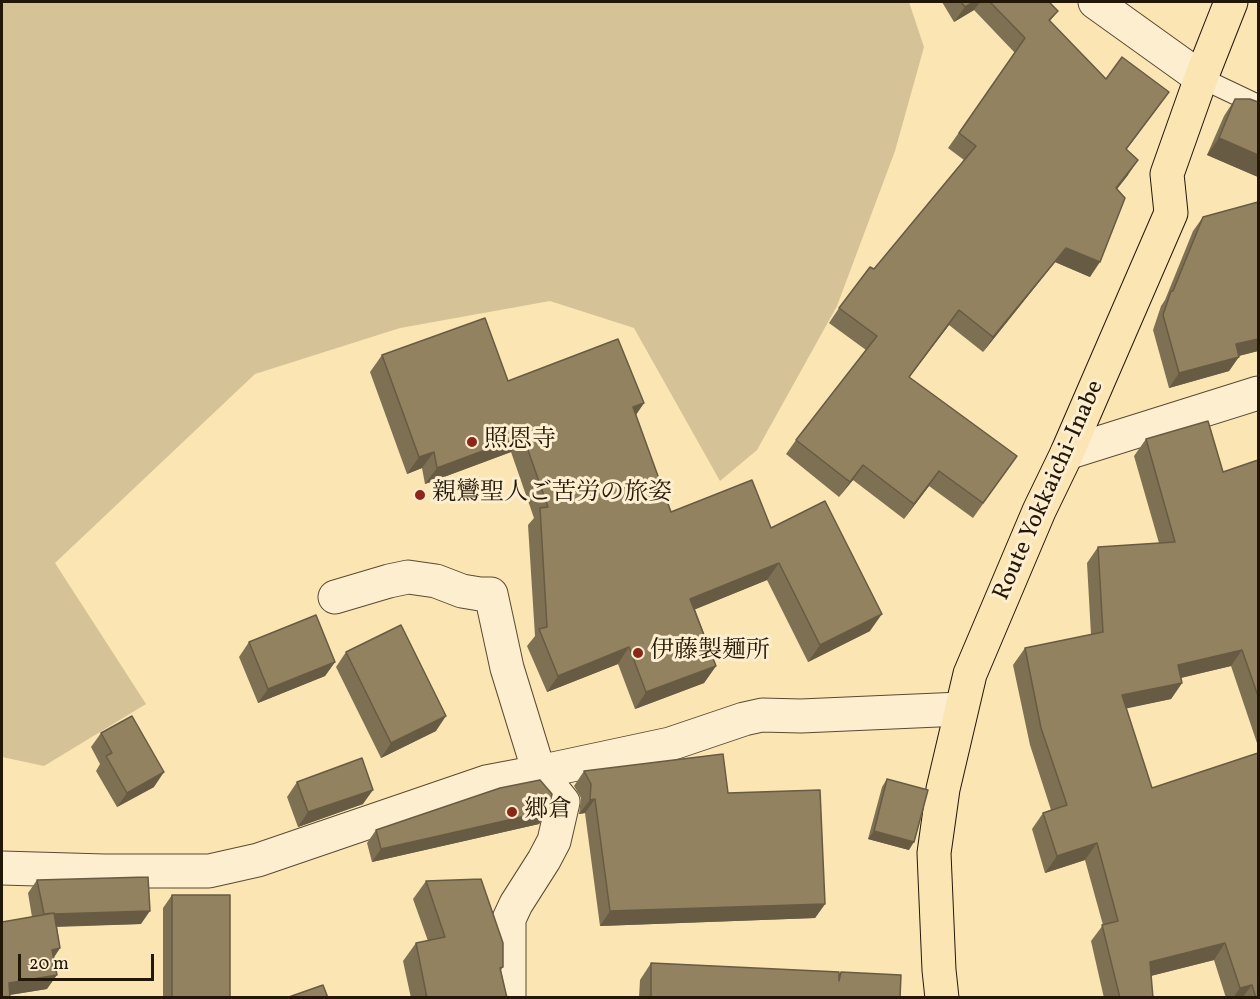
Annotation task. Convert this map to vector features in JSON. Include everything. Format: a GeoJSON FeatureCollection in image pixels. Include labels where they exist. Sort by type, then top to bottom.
{"type":"FeatureCollection","features":[{"type":"Feature","properties":{"kind":"main road","name":"Route Yokkaichi-Inabe"},"geometry":{"type":"LineString","coordinates":[[942,998],[934,853],[943,789],[970,674],[1039,511],[1067,453],[1171,213],[1167,174],[1201,78],[1232,2]]}},
{"type":"Feature","properties":{"kind":"street"},"geometry":{"type":"LineString","coordinates":[[1095,2],[1201,78]]}},
{"type":"Feature","properties":{"kind":"street"},"geometry":{"type":"LineString","coordinates":[[1067,453],[1258,393]]}},
{"type":"Feature","properties":{"kind":"street"},"geometry":{"type":"LineString","coordinates":[[334,597],[389,581],[408,578],[436,581],[462,591],[491,594],[507,668],[539,772],[563,802],[554,842],[509,919],[509,998]]}},
{"type":"Feature","properties":{"kind":"street"},"geometry":{"type":"LineString","coordinates":[[2,868],[104,872],[209,871],[258,860],[486,782],[670,744],[762,715],[801,716],[962,709]]}},
{"type":"Feature","properties":{"kind":"lane"},"geometry":{"type":"LineString","coordinates":[[1201,78],[1258,105]]}},
{"type":"Feature","properties":{"kind":"shaded area"},"geometry":{"type":"Polygon","coordinates":[[[2,2],[909,2],[924,47],[895,151],[837,306],[757,450],[720,481],[634,328],[550,301],[400,328],[255,374],[55,563],[146,704],[44,766],[2,757],[2,2]]]}},
{"type":"Feature","properties":{"kind":"building"},"geometry":{"type":"Polygon","coordinates":[[[961,2],[974,2],[965,7],[961,2]]]}},
{"type":"Feature","properties":{"kind":"building"},"geometry":{"type":"Polygon","coordinates":[[[990,2],[1049,2],[1058,11],[1049,20],[1106,79],[1122,57],[1169,92],[1126,149],[1138,160],[1116,188],[1125,198],[1100,262],[1066,248],[993,337],[959,310],[909,377],[1017,456],[983,503],[939,471],[914,504],[863,465],[850,482],[796,440],[877,336],[839,308],[870,267],[874,269],[976,146],[959,133],[1025,38],[990,2]]]}},
{"type":"Feature","properties":{"kind":"building"},"geometry":{"type":"Polygon","coordinates":[[[1235,99],[1250,99],[1258,102],[1258,155],[1219,138],[1235,99]]]}},
{"type":"Feature","properties":{"kind":"building"},"geometry":{"type":"Polygon","coordinates":[[[1258,202],[1258,339],[1236,344],[1239,357],[1179,373],[1163,315],[1203,217],[1258,202]]]}},
{"type":"Feature","properties":{"kind":"building"},"geometry":{"type":"Polygon","coordinates":[[[485,318],[508,381],[618,339],[644,403],[633,407],[671,512],[752,480],[771,528],[825,501],[882,614],[820,645],[779,563],[690,599],[716,666],[646,692],[629,647],[558,676],[539,629],[547,627],[540,508],[548,507],[523,436],[437,468],[434,452],[419,457],[382,355],[485,318]]]}},
{"type":"Feature","properties":{"kind":"building"},"geometry":{"type":"Polygon","coordinates":[[[1208,421],[1223,472],[1258,460],[1258,696],[1242,650],[1178,665],[1182,683],[1122,695],[1152,788],[1258,753],[1258,998],[1256,998],[1252,985],[1240,988],[1225,943],[1150,962],[1153,998],[1120,998],[1102,925],[1118,921],[1097,843],[1057,856],[1043,813],[1067,805],[1041,728],[1025,648],[1103,632],[1098,547],[1175,542],[1146,439],[1208,421]]]}},
{"type":"Feature","properties":{"kind":"building"},"geometry":{"type":"Polygon","coordinates":[[[316,615],[335,662],[268,689],[249,642],[316,615]]]}},
{"type":"Feature","properties":{"kind":"building"},"geometry":{"type":"Polygon","coordinates":[[[401,625],[446,716],[391,743],[346,652],[401,625]]]}},
{"type":"Feature","properties":{"kind":"building"},"geometry":{"type":"Polygon","coordinates":[[[132,716],[164,772],[127,793],[106,756],[112,753],[101,733],[132,716]]]}},
{"type":"Feature","properties":{"kind":"building"},"geometry":{"type":"Polygon","coordinates":[[[723,754],[728,793],[820,790],[825,904],[610,911],[595,799],[590,800],[591,784],[584,771],[723,754]]]}},
{"type":"Feature","properties":{"kind":"building"},"geometry":{"type":"Polygon","coordinates":[[[362,758],[373,790],[308,812],[297,782],[362,758]]]}},
{"type":"Feature","properties":{"kind":"building"},"geometry":{"type":"Polygon","coordinates":[[[887,779],[928,790],[914,842],[874,831],[887,779]]]}},
{"type":"Feature","properties":{"kind":"building"},"geometry":{"type":"Polygon","coordinates":[[[540,780],[552,794],[548,811],[381,849],[376,830],[500,788],[540,780]]]}},
{"type":"Feature","properties":{"kind":"building"},"geometry":{"type":"Polygon","coordinates":[[[148,877],[150,911],[54,914],[44,914],[37,880],[148,877]]]}},
{"type":"Feature","properties":{"kind":"building"},"geometry":{"type":"Polygon","coordinates":[[[481,879],[503,943],[503,967],[500,968],[507,998],[427,998],[416,943],[445,937],[426,881],[481,879]]]}},
{"type":"Feature","properties":{"kind":"building"},"geometry":{"type":"Polygon","coordinates":[[[172,895],[230,895],[230,998],[172,998],[172,895]]]}},
{"type":"Feature","properties":{"kind":"building"},"geometry":{"type":"Polygon","coordinates":[[[54,913],[60,948],[52,950],[57,975],[9,983],[10,998],[2,998],[2,922],[54,913]]]}},
{"type":"Feature","properties":{"kind":"building"},"geometry":{"type":"Polygon","coordinates":[[[651,963],[839,972],[839,981],[841,972],[901,975],[900,998],[651,998],[651,963]]]}},
{"type":"Feature","properties":{"kind":"building"},"geometry":{"type":"Polygon","coordinates":[[[323,985],[328,998],[286,998],[323,985]]]}},
{"type":"Feature","properties":{"kind":"place","name":"照恩寺"},"geometry":{"type":"Point","coordinates":[472,442]}},
{"type":"Feature","properties":{"kind":"place","name":"親鸞聖人ご苦労の旅姿"},"geometry":{"type":"Point","coordinates":[420,495]}},
{"type":"Feature","properties":{"kind":"place","name":"伊藤製麺所"},"geometry":{"type":"Point","coordinates":[638,653]}},
{"type":"Feature","properties":{"kind":"place","name":"郷倉"},"geometry":{"type":"Point","coordinates":[512,812]}}]}
